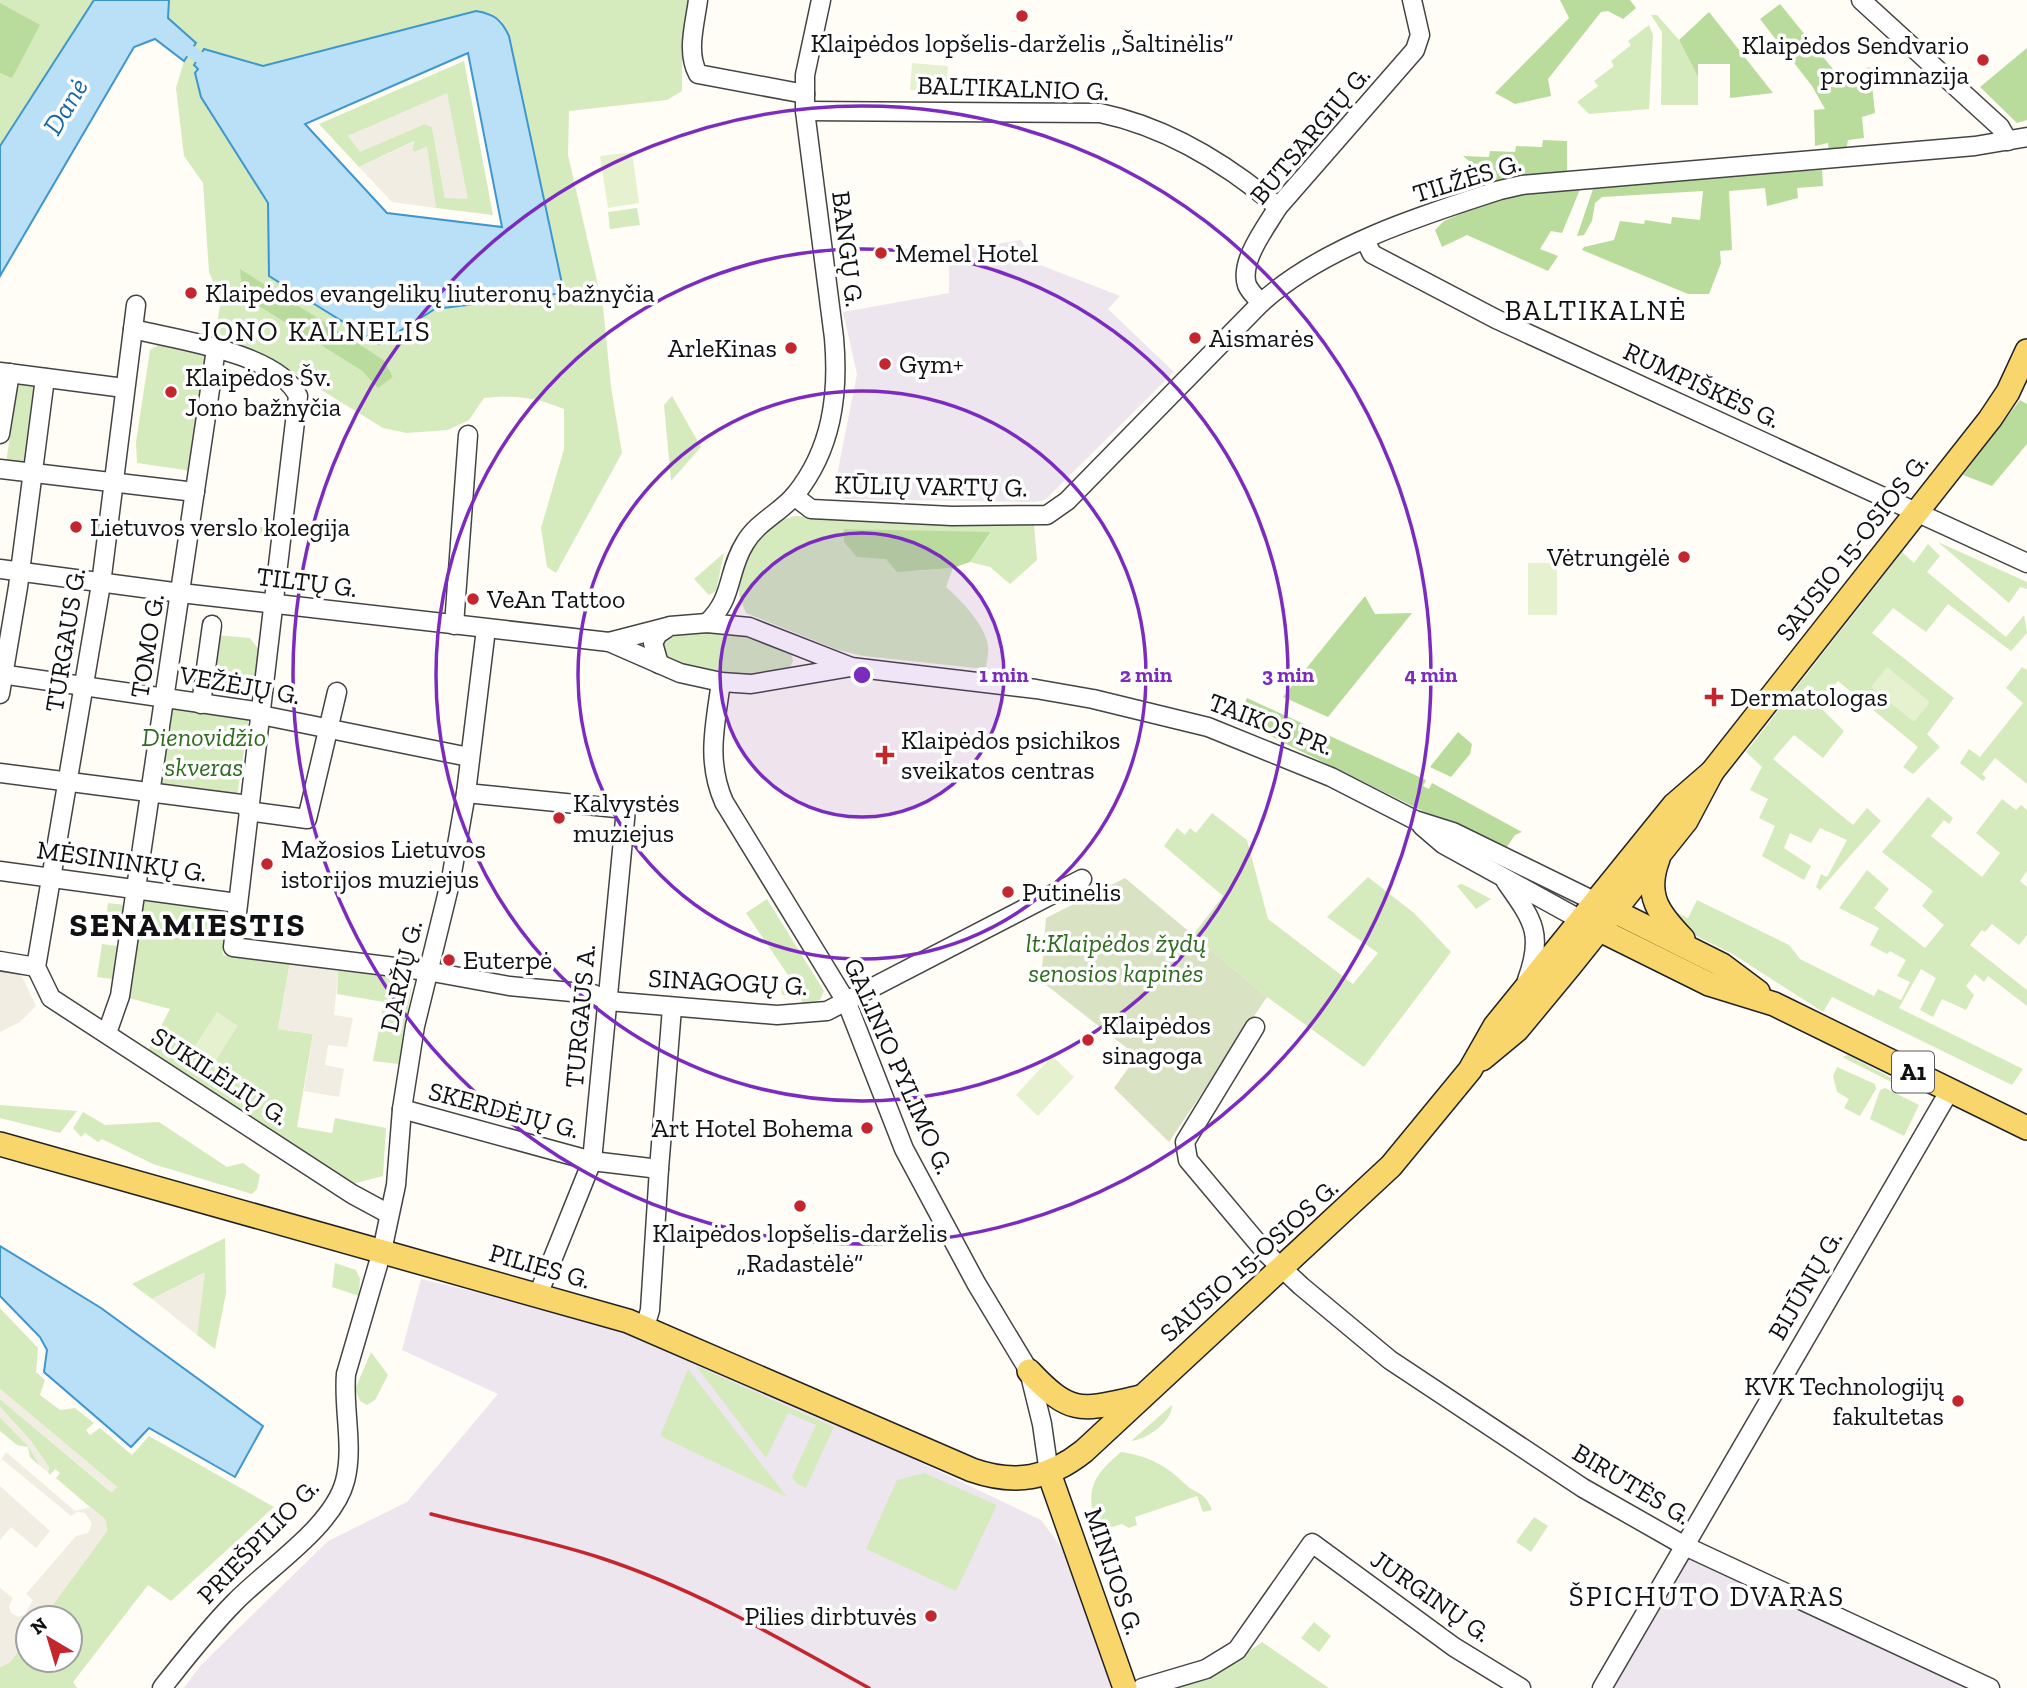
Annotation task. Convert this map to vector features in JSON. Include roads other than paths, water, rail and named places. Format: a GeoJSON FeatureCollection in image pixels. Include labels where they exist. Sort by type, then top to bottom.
{"type":"FeatureCollection","features":[{"type":"Feature","properties":{"kind":"main road","name":"SAUSIO 15-OSIOS G."},"geometry":{"type":"LineString","coordinates":[[1049,1473],[1084,1451],[1391,1166],[1470,1070],[1495,1026],[1522,993],[1660,853],[1686,821],[1712,772],[1990,419],[2008,392],[2027,351]]}},
{"type":"Feature","properties":{"kind":"main road","name":"SAUSIO 15-OSIOS G."},"geometry":{"type":"LineString","coordinates":[[1470,1070],[1517,1030],[1674,805],[1712,772]]}},
{"type":"Feature","properties":{"kind":"main road"},"geometry":{"type":"LineString","coordinates":[[1660,853],[1652,884],[1658,913],[1695,952]]}},
{"type":"Feature","properties":{"kind":"main road","name":"TAIKOS PR."},"geometry":{"type":"LineString","coordinates":[[1597,916],[1695,952],[1722,965],[1774,1004]]}},
{"type":"Feature","properties":{"kind":"main road","name":"TAIKOS PR."},"geometry":{"type":"LineString","coordinates":[[1597,916],[1709,984],[1774,1004],[2027,1128]]}},
{"type":"Feature","properties":{"kind":"main road","name":"PILIES G."},"geometry":{"type":"LineString","coordinates":[[0,1144],[645,1327],[972,1470],[1010,1479],[1049,1473]]}},
{"type":"Feature","properties":{"kind":"main road"},"geometry":{"type":"LineString","coordinates":[[1029,1371],[1052,1395],[1066,1404],[1094,1406],[1140,1397]]}},
{"type":"Feature","properties":{"kind":"main road","name":"MINIJOS G."},"geometry":{"type":"LineString","coordinates":[[1049,1473],[1125,1688]]}},
{"type":"Feature","properties":{"kind":"street","name":"BALTIKALNIO G."},"geometry":{"type":"LineString","coordinates":[[698,0],[691,52],[698,74],[805,102],[1100,113],[1120,117],[1194,148],[1237,174],[1278,207]]}},
{"type":"Feature","properties":{"kind":"street","name":"BANGŲ G."},"geometry":{"type":"LineString","coordinates":[[794,496],[828,432],[834,410],[837,374],[805,102],[821,0]]}},
{"type":"Feature","properties":{"kind":"street","name":"BUTSARGIŲ G."},"geometry":{"type":"LineString","coordinates":[[1261,303],[1247,285],[1246,271],[1260,237],[1278,207],[1415,50],[1420,35],[1412,0]]}},
{"type":"Feature","properties":{"kind":"street"},"geometry":{"type":"LineString","coordinates":[[1861,0],[1991,118],[2008,141]]}},
{"type":"Feature","properties":{"kind":"street","name":"TILŽĖS G."},"geometry":{"type":"LineString","coordinates":[[1067,500],[1261,303],[1308,267],[1365,240],[1477,197],[1522,185],[1902,153],[2027,137]]}},
{"type":"Feature","properties":{"kind":"street","name":"RUMPIŠKĖS G."},"geometry":{"type":"LineString","coordinates":[[1365,240],[1372,254],[1450,297],[2027,563]]}},
{"type":"Feature","properties":{"kind":"street","name":"TURGAUS G."},"geometry":{"type":"LineString","coordinates":[[35,979],[102,584],[136,305]]}},
{"type":"Feature","properties":{"kind":"street"},"geometry":{"type":"LineString","coordinates":[[133,329],[216,349],[283,376],[298,396],[237,903]]}},
{"type":"Feature","properties":{"kind":"street","name":"TOMO G."},"geometry":{"type":"LineString","coordinates":[[107,1032],[120,996],[216,349]]}},
{"type":"Feature","properties":{"kind":"street"},"geometry":{"type":"LineString","coordinates":[[0,434],[5,373],[124,388]]}},
{"type":"Feature","properties":{"kind":"street"},"geometry":{"type":"LineString","coordinates":[[0,694],[20,572],[46,378]]}},
{"type":"Feature","properties":{"kind":"street"},"geometry":{"type":"LineString","coordinates":[[454,625],[468,435]]}},
{"type":"Feature","properties":{"kind":"street"},"geometry":{"type":"LineString","coordinates":[[0,469],[195,492]]}},
{"type":"Feature","properties":{"kind":"street"},"geometry":{"type":"LineString","coordinates":[[707,623],[725,603],[736,561],[745,542],[756,528],[794,496]]}},
{"type":"Feature","properties":{"kind":"street","name":"KŪLIŲ VARTŲ G."},"geometry":{"type":"LineString","coordinates":[[794,496],[811,509],[952,516],[1047,514],[1067,500]]}},
{"type":"Feature","properties":{"kind":"street","name":"TILTŲ G."},"geometry":{"type":"LineString","coordinates":[[0,569],[102,584],[609,642],[659,664]]}},
{"type":"Feature","properties":{"kind":"street"},"geometry":{"type":"LineString","coordinates":[[731,581],[734,603],[749,627]]}},
{"type":"Feature","properties":{"kind":"street","name":"A1"},"geometry":{"type":"LineString","coordinates":[[670,626],[707,623],[749,627],[791,641]]}},
{"type":"Feature","properties":{"kind":"street"},"geometry":{"type":"LineString","coordinates":[[201,704],[212,625]]}},
{"type":"Feature","properties":{"kind":"street"},"geometry":{"type":"LineString","coordinates":[[659,664],[653,643],[658,634],[670,626]]}},
{"type":"Feature","properties":{"kind":"street","name":"TILTŲ G."},"geometry":{"type":"LineString","coordinates":[[609,642],[670,626]]}},
{"type":"Feature","properties":{"kind":"street","name":"DARŽŲ G."},"geometry":{"type":"LineString","coordinates":[[382,1251],[396,1185],[402,1109],[427,971],[451,879],[466,793],[486,629]]}},
{"type":"Feature","properties":{"kind":"street"},"geometry":{"type":"LineString","coordinates":[[787,678],[801,660],[791,641]]}},
{"type":"Feature","properties":{"kind":"street","name":"TAIKOS PR."},"geometry":{"type":"LineString","coordinates":[[791,641],[850,667]]}},
{"type":"Feature","properties":{"kind":"street","name":"A1"},"geometry":{"type":"LineString","coordinates":[[659,664],[699,679],[721,682],[751,684],[787,678]]}},
{"type":"Feature","properties":{"kind":"street","name":"TAIKOS PR."},"geometry":{"type":"LineString","coordinates":[[787,678],[850,667],[1036,689],[1093,699],[1208,727],[1331,777],[1415,820],[1453,832],[1597,916]]}},
{"type":"Feature","properties":{"kind":"street","name":"VEŽĖJŲ G."},"geometry":{"type":"LineString","coordinates":[[2,675],[255,711],[261,715],[469,757]]}},
{"type":"Feature","properties":{"kind":"street","name":"GALINIO PYLIMO G."},"geometry":{"type":"LineString","coordinates":[[721,682],[712,764],[716,783],[724,802],[847,1003],[904,1149],[976,1283],[1029,1371],[1042,1424],[1049,1473]]}},
{"type":"Feature","properties":{"kind":"street"},"geometry":{"type":"LineString","coordinates":[[0,773],[150,792],[307,819],[337,692]]}},
{"type":"Feature","properties":{"kind":"street","name":"TURGAUS A."},"geometry":{"type":"LineString","coordinates":[[466,793],[626,809],[601,997],[592,1161],[538,1295]]}},
{"type":"Feature","properties":{"kind":"street","name":"TAIKOS PR."},"geometry":{"type":"LineString","coordinates":[[1415,820],[1443,844],[1504,879],[1597,916]]}},
{"type":"Feature","properties":{"kind":"street","name":"MĖSININKŲ G."},"geometry":{"type":"LineString","coordinates":[[0,871],[136,887],[237,903]]}},
{"type":"Feature","properties":{"kind":"street","name":"SINAGOGŲ G."},"geometry":{"type":"LineString","coordinates":[[237,903],[233,947],[427,971],[509,986],[672,1008],[777,1015],[827,1011],[847,1003],[1082,878]]}},
{"type":"Feature","properties":{"kind":"street"},"geometry":{"type":"LineString","coordinates":[[1504,879],[1533,921],[1536,933],[1532,966],[1522,993]]}},
{"type":"Feature","properties":{"kind":"street"},"geometry":{"type":"LineString","coordinates":[[0,961],[35,979]]}},
{"type":"Feature","properties":{"kind":"street","name":"SUKILĖLIŲ G."},"geometry":{"type":"LineString","coordinates":[[35,979],[51,998],[352,1194],[389,1214]]}},
{"type":"Feature","properties":{"kind":"street"},"geometry":{"type":"LineString","coordinates":[[645,1327],[650,1310],[672,1008]]}},
{"type":"Feature","properties":{"kind":"street","name":"BIRUTĖS G."},"geometry":{"type":"LineString","coordinates":[[1255,1027],[1185,1142],[1188,1160],[1281,1269],[1390,1360],[1583,1488],[1685,1546],[1990,1688]]}},
{"type":"Feature","properties":{"kind":"street","name":"BIJŪNŲ G."},"geometry":{"type":"LineString","coordinates":[[1602,1688],[1950,1090]]}},
{"type":"Feature","properties":{"kind":"street","name":"SKERDĖJŲ G."},"geometry":{"type":"LineString","coordinates":[[402,1109],[592,1161]]}},
{"type":"Feature","properties":{"kind":"street"},"geometry":{"type":"LineString","coordinates":[[592,1161],[659,1169]]}},
{"type":"Feature","properties":{"kind":"street","name":"PRIEŠPILIO G."},"geometry":{"type":"LineString","coordinates":[[162,1688],[234,1602],[317,1525],[339,1497],[348,1470],[344,1395],[346,1374],[382,1251]]}},
{"type":"Feature","properties":{"kind":"street","name":"JURGINŲ G."},"geometry":{"type":"LineString","coordinates":[[1142,1688],[1206,1669],[1237,1650],[1312,1543],[1454,1647],[1521,1688]]}},
{"type":"Feature","properties":{"kind":"water","name":"Danė"},"geometry":{"type":"Polygon","coordinates":[[[94,0],[169,0],[168,18],[196,43],[184,61],[155,39],[134,47],[0,276],[0,146],[94,0]]]}},
{"type":"Feature","properties":{"kind":"water"},"geometry":{"type":"Polygon","coordinates":[[[476,11],[496,18],[509,36],[564,293],[435,309],[379,344],[269,276],[268,203],[201,97],[195,73],[198,69],[194,65],[204,49],[263,66],[476,11]],[[468,53],[305,124],[387,213],[502,227],[468,53]]]}},
{"type":"Feature","properties":{"kind":"water"},"geometry":{"type":"Polygon","coordinates":[[[0,1246],[101,1308],[263,1426],[235,1477],[149,1428],[131,1447],[44,1372],[47,1350],[40,1337],[0,1296],[0,1246]]]}},
{"type":"Feature","properties":{"kind":"waterway"},"geometry":{"type":"LineString","coordinates":[[178,43],[199,57]]}},
{"type":"Feature","properties":{"kind":"railway"},"geometry":{"type":"LineString","coordinates":[[431,1514],[559,1546],[636,1571],[705,1600],[869,1688]]}},
{"type":"Feature","properties":{"kind":"place","name":"Klaipėdos lopšelis-darželis „Šaltinėlis“"},"geometry":{"type":"Point","coordinates":[1022,16]}},
{"type":"Feature","properties":{"kind":"place","name":"Klaipėdos Sendvario progimnazija"},"geometry":{"type":"Point","coordinates":[1983,60]}},
{"type":"Feature","properties":{"kind":"place","name":"Memel Hotel"},"geometry":{"type":"Point","coordinates":[881,253]}},
{"type":"Feature","properties":{"kind":"place","name":"Klaipėdos evangelikų liuteronų bažnyčia"},"geometry":{"type":"Point","coordinates":[191,293]}},
{"type":"Feature","properties":{"kind":"place","name":"Aismarės"},"geometry":{"type":"Point","coordinates":[1195,338]}},
{"type":"Feature","properties":{"kind":"place","name":"ArleKinas"},"geometry":{"type":"Point","coordinates":[791,348]}},
{"type":"Feature","properties":{"kind":"place","name":"Gym+"},"geometry":{"type":"Point","coordinates":[885,364]}},
{"type":"Feature","properties":{"kind":"place","name":"Klaipėdos Šv. Jono bažnyčia"},"geometry":{"type":"Point","coordinates":[171,392]}},
{"type":"Feature","properties":{"kind":"place","name":"Lietuvos verslo kolegija"},"geometry":{"type":"Point","coordinates":[76,527]}},
{"type":"Feature","properties":{"kind":"place","name":"Vėtrungėlė"},"geometry":{"type":"Point","coordinates":[1684,557]}},
{"type":"Feature","properties":{"kind":"place","name":"VeAn Tattoo"},"geometry":{"type":"Point","coordinates":[473,599]}},
{"type":"Feature","properties":{"kind":"place","name":"Dermatologas"},"geometry":{"type":"Point","coordinates":[1714,697]}},
{"type":"Feature","properties":{"kind":"place","name":"Klaipėdos psichikos sveikatos centras"},"geometry":{"type":"Point","coordinates":[885,755]}},
{"type":"Feature","properties":{"kind":"place","name":"Kalvystės muziejus"},"geometry":{"type":"Point","coordinates":[559,818]}},
{"type":"Feature","properties":{"kind":"place","name":"Mažosios Lietuvos istorijos muziejus"},"geometry":{"type":"Point","coordinates":[267,864]}},
{"type":"Feature","properties":{"kind":"place","name":"Putinelis"},"geometry":{"type":"Point","coordinates":[1008,892]}},
{"type":"Feature","properties":{"kind":"place","name":"Euterpė"},"geometry":{"type":"Point","coordinates":[449,960]}},
{"type":"Feature","properties":{"kind":"place","name":"Klaipėdos sinagoga"},"geometry":{"type":"Point","coordinates":[1088,1040]}},
{"type":"Feature","properties":{"kind":"place","name":"Art Hotel Bohema"},"geometry":{"type":"Point","coordinates":[867,1128]}},
{"type":"Feature","properties":{"kind":"place","name":"Klaipėdos lopšelis-darželis „Radastėlė“"},"geometry":{"type":"Point","coordinates":[800,1206]}},
{"type":"Feature","properties":{"kind":"place","name":"KVK Technologijų fakultetas"},"geometry":{"type":"Point","coordinates":[1958,1401]}},
{"type":"Feature","properties":{"kind":"place","name":"Pilies dirbtuvės"},"geometry":{"type":"Point","coordinates":[931,1616]}},
{"type":"Feature","properties":{"kind":"district","name":"BALTIKALNĖ"},"geometry":{"type":"Point","coordinates":[1596,310]}},
{"type":"Feature","properties":{"kind":"district","name":"JONO KALNELIS"},"geometry":{"type":"Point","coordinates":[315,331]}},
{"type":"Feature","properties":{"kind":"district","name":"SENAMIESTIS"},"geometry":{"type":"Point","coordinates":[188,924]}},
{"type":"Feature","properties":{"kind":"district","name":"ŠPICHUTO DVARAS"},"geometry":{"type":"Point","coordinates":[1707,1596]}},
{"type":"Feature","properties":{"kind":"park label","name":"Dienovidžio skveras"},"geometry":{"type":"Point","coordinates":[204,752]}},
{"type":"Feature","properties":{"kind":"park label","name":"lt:Klaipėdos žydų senosios kapinės"},"geometry":{"type":"Point","coordinates":[1116,958]}}]}
